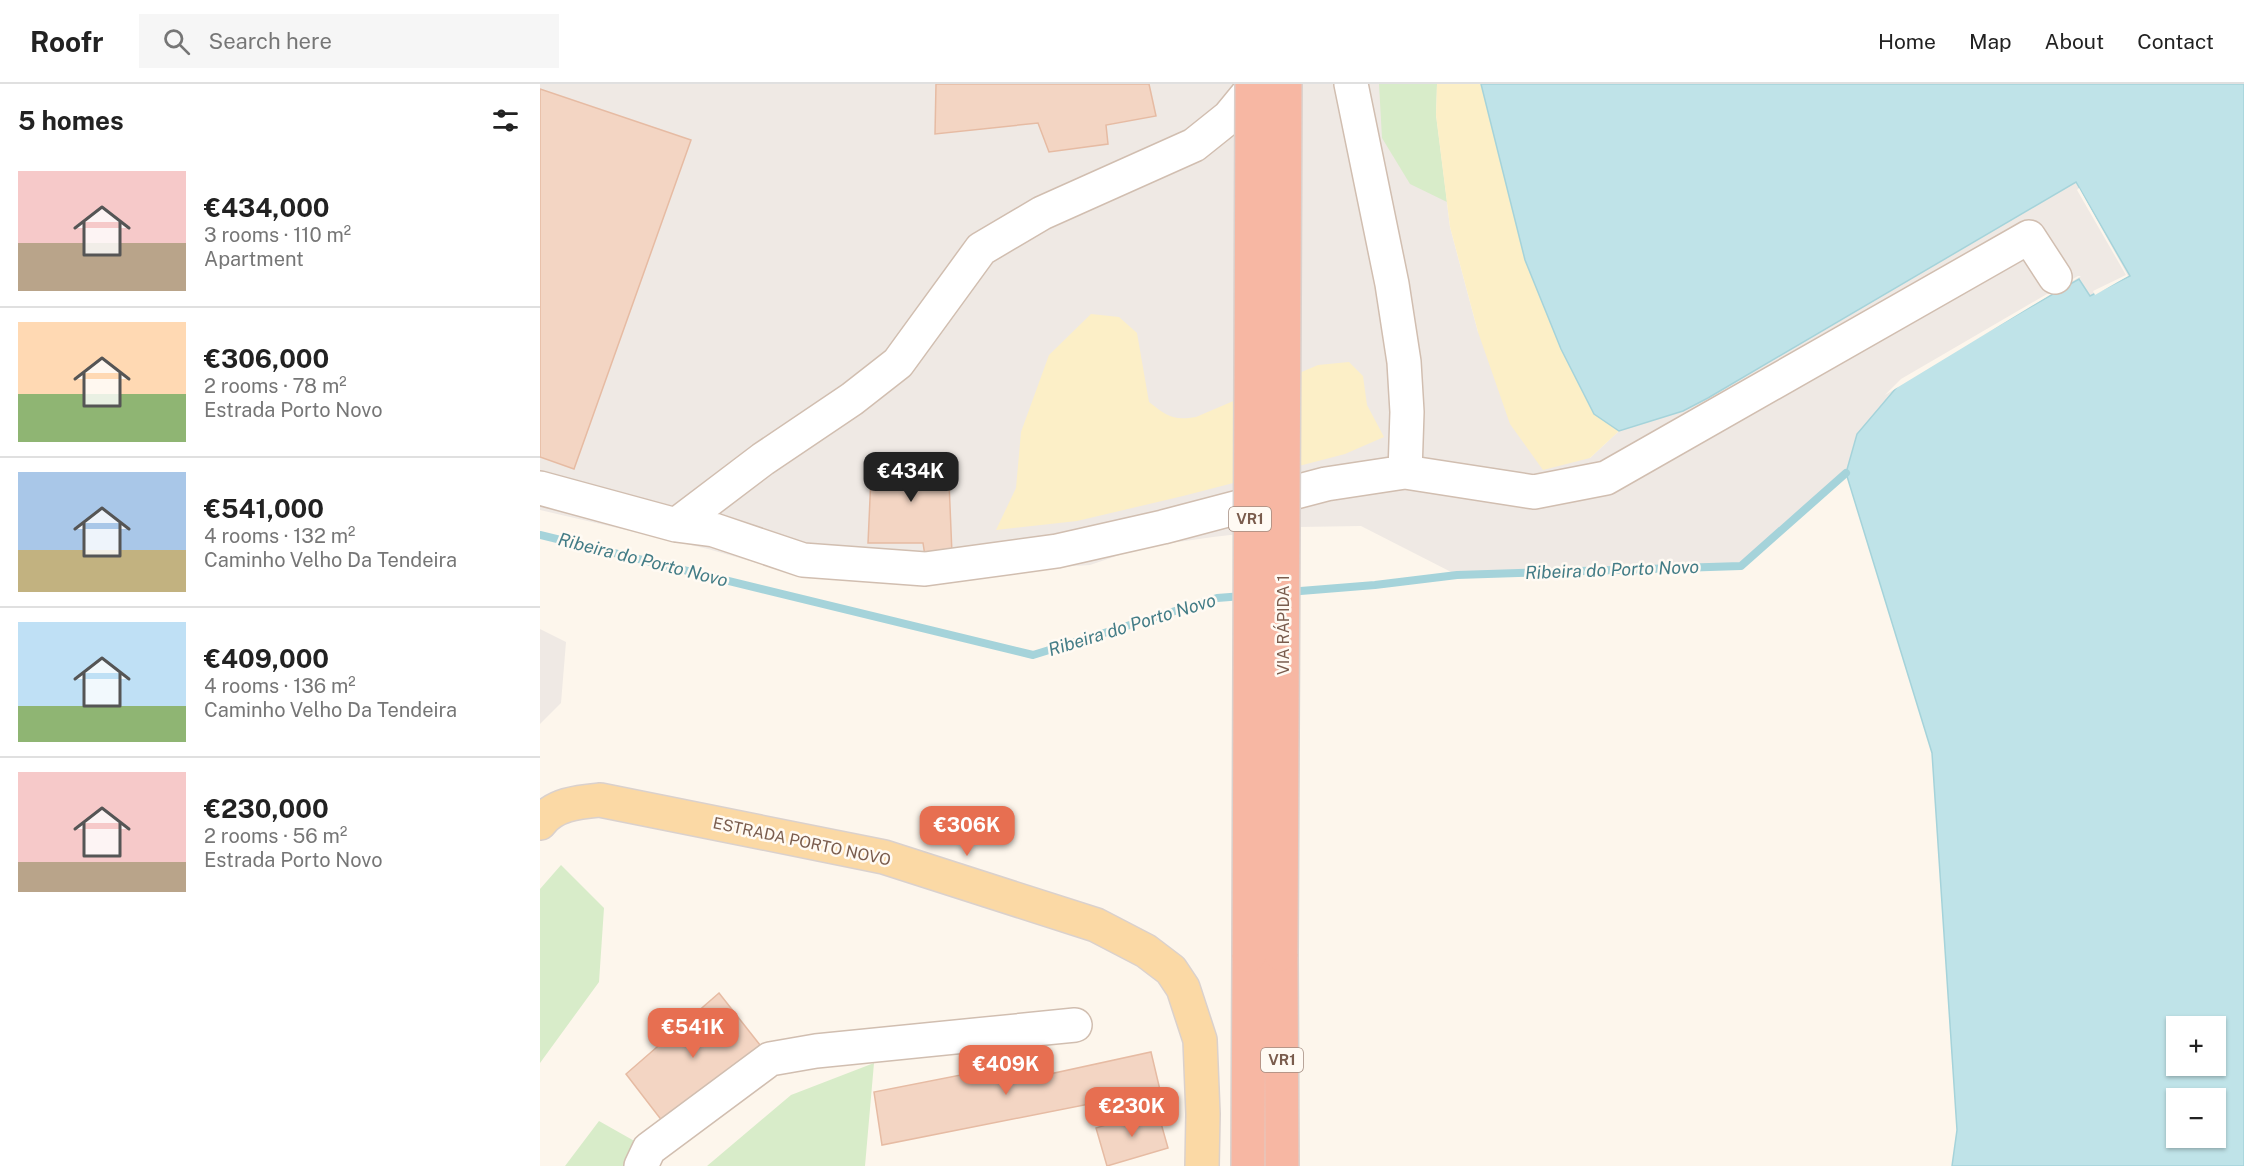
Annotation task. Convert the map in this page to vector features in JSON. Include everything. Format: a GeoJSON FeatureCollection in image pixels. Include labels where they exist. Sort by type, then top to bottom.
{"type":"FeatureCollection","features":[{"type":"Feature","properties":{"kind":"highway","name":"VIA RÁPIDA 1"},"geometry":{"type":"LineString","coordinates":[[1282,1166],[1285,84]]}},
{"type":"Feature","properties":{"kind":"highway","name":"VIA RÁPIDA 1"},"geometry":{"type":"LineString","coordinates":[[1248,1166],[1255,86]]}},
{"type":"Feature","properties":{"kind":"main road","name":"ESTRADA PORTO NOVO"},"geometry":{"type":"LineString","coordinates":[[540,822],[568,804],[600,800],[884,857],[1096,925],[1121,937],[1146,951],[1171,970],[1183,988],[1200,1040],[1203,1114],[1202,1166]]}},
{"type":"Feature","properties":{"kind":"street"},"geometry":{"type":"LineString","coordinates":[[1351,84],[1392,284],[1404,362],[1407,412],[1405,472]]}},
{"type":"Feature","properties":{"kind":"street"},"geometry":{"type":"LineString","coordinates":[[676,525],[763,459],[852,399],[898,363],[981,249],[1042,213],[1194,145],[1229,117],[1255,86]]}},
{"type":"Feature","properties":{"kind":"street"},"geometry":{"type":"LineString","coordinates":[[540,488],[676,525],[714,530],[803,560],[925,569],[1057,551],[1163,527],[1326,484],[1405,472],[1534,492],[1606,478],[2029,237],[2055,277]]}},
{"type":"Feature","properties":{"kind":"street"},"geometry":{"type":"LineString","coordinates":[[641,1166],[649,1149],[770,1059],[816,1051],[1075,1025]]}},
{"type":"Feature","properties":{"kind":"shaded area"},"geometry":{"type":"Polygon","coordinates":[[[540,84],[1437,84],[1436,115],[1450,227],[1478,332],[1590,458],[1619,431],[1683,411],[1708,398],[2076,182],[2130,276],[2090,296],[2080,279],[1857,434],[1846,473],[1741,566],[1457,575],[1361,526],[1299,527],[1143,547],[1090,565],[953,574],[809,578],[708,549],[540,510],[540,84]]]}},
{"type":"Feature","properties":{"kind":"shaded area"},"geometry":{"type":"Polygon","coordinates":[[[540,629],[566,642],[561,703],[540,724],[540,629]]]}},
{"type":"Feature","properties":{"kind":"green space"},"geometry":{"type":"Polygon","coordinates":[[[1379,84],[1437,84],[1436,115],[1447,202],[1410,184],[1382,138],[1379,84]]]}},
{"type":"Feature","properties":{"kind":"green space"},"geometry":{"type":"Polygon","coordinates":[[[561,865],[604,908],[599,982],[540,1063],[540,889],[561,865]]]}},
{"type":"Feature","properties":{"kind":"green space"},"geometry":{"type":"Polygon","coordinates":[[[874,1063],[865,1166],[707,1166],[791,1095],[874,1063]]]}},
{"type":"Feature","properties":{"kind":"green space"},"geometry":{"type":"Polygon","coordinates":[[[599,1121],[645,1147],[635,1166],[565,1166],[599,1121]]]}},
{"type":"Feature","properties":{"kind":"sand"},"geometry":{"type":"Polygon","coordinates":[[[1437,84],[1481,84],[1525,260],[1561,349],[1594,414],[1619,431],[1590,458],[1543,470],[1510,424],[1478,332],[1450,227],[1436,115],[1437,84]]]}},
{"type":"Feature","properties":{"kind":"sand"},"geometry":{"type":"Polygon","coordinates":[[[1091,314],[1119,317],[1137,333],[1149,402],[1171,416],[1196,417],[1318,365],[1349,362],[1363,376],[1367,405],[1384,437],[1345,454],[1183,496],[1077,521],[996,530],[1016,488],[1021,432],[1049,355],[1091,314]]]}},
{"type":"Feature","properties":{"kind":"water"},"geometry":{"type":"Polygon","coordinates":[[[1481,84],[2244,84],[2244,1166],[1952,1166],[1957,1130],[1932,753],[1846,473],[1857,434],[1902,381],[2079,279],[2090,296],[2130,276],[2076,182],[1683,411],[1619,431],[1594,414],[1561,349],[1525,260],[1481,84]]]}},
{"type":"Feature","properties":{"kind":"pier"},"geometry":{"type":"Polygon","coordinates":[[[2079,188],[2128,276],[2095,295],[2093,291],[2126,275],[2077,190],[2079,188]]]}},
{"type":"Feature","properties":{"kind":"pier"},"geometry":{"type":"Polygon","coordinates":[[[2081,276],[1885,395],[1901,379],[2081,276]]]}},
{"type":"Feature","properties":{"kind":"building"},"geometry":{"type":"Polygon","coordinates":[[[936,84],[1149,84],[1156,116],[1106,125],[1108,144],[1049,152],[1038,123],[935,134],[936,84]]]}},
{"type":"Feature","properties":{"kind":"building"},"geometry":{"type":"Polygon","coordinates":[[[540,89],[691,140],[574,469],[540,457],[540,89]]]}},
{"type":"Feature","properties":{"kind":"building"},"geometry":{"type":"Polygon","coordinates":[[[872,455],[948,458],[952,554],[925,556],[923,543],[868,543],[872,455]]]}},
{"type":"Feature","properties":{"kind":"building"},"geometry":{"type":"Polygon","coordinates":[[[719,993],[760,1045],[666,1126],[626,1074],[719,993]]]}},
{"type":"Feature","properties":{"kind":"building"},"geometry":{"type":"Polygon","coordinates":[[[1151,1052],[1160,1090],[882,1145],[874,1092],[1042,1059],[1045,1075],[1151,1052]]]}},
{"type":"Feature","properties":{"kind":"building"},"geometry":{"type":"Polygon","coordinates":[[[1157,1109],[1168,1148],[1107,1166],[1096,1128],[1157,1109]]]}},
{"type":"Feature","properties":{"kind":"waterway","name":"Ribeira do Porto Novo"},"geometry":{"type":"LineString","coordinates":[[1288,592],[1457,575],[1741,566],[1846,473]]}},
{"type":"Feature","properties":{"kind":"waterway","name":"Ribeira do Porto Novo"},"geometry":{"type":"LineString","coordinates":[[540,535],[1033,655],[1217,598],[1243,596]]}}]}
